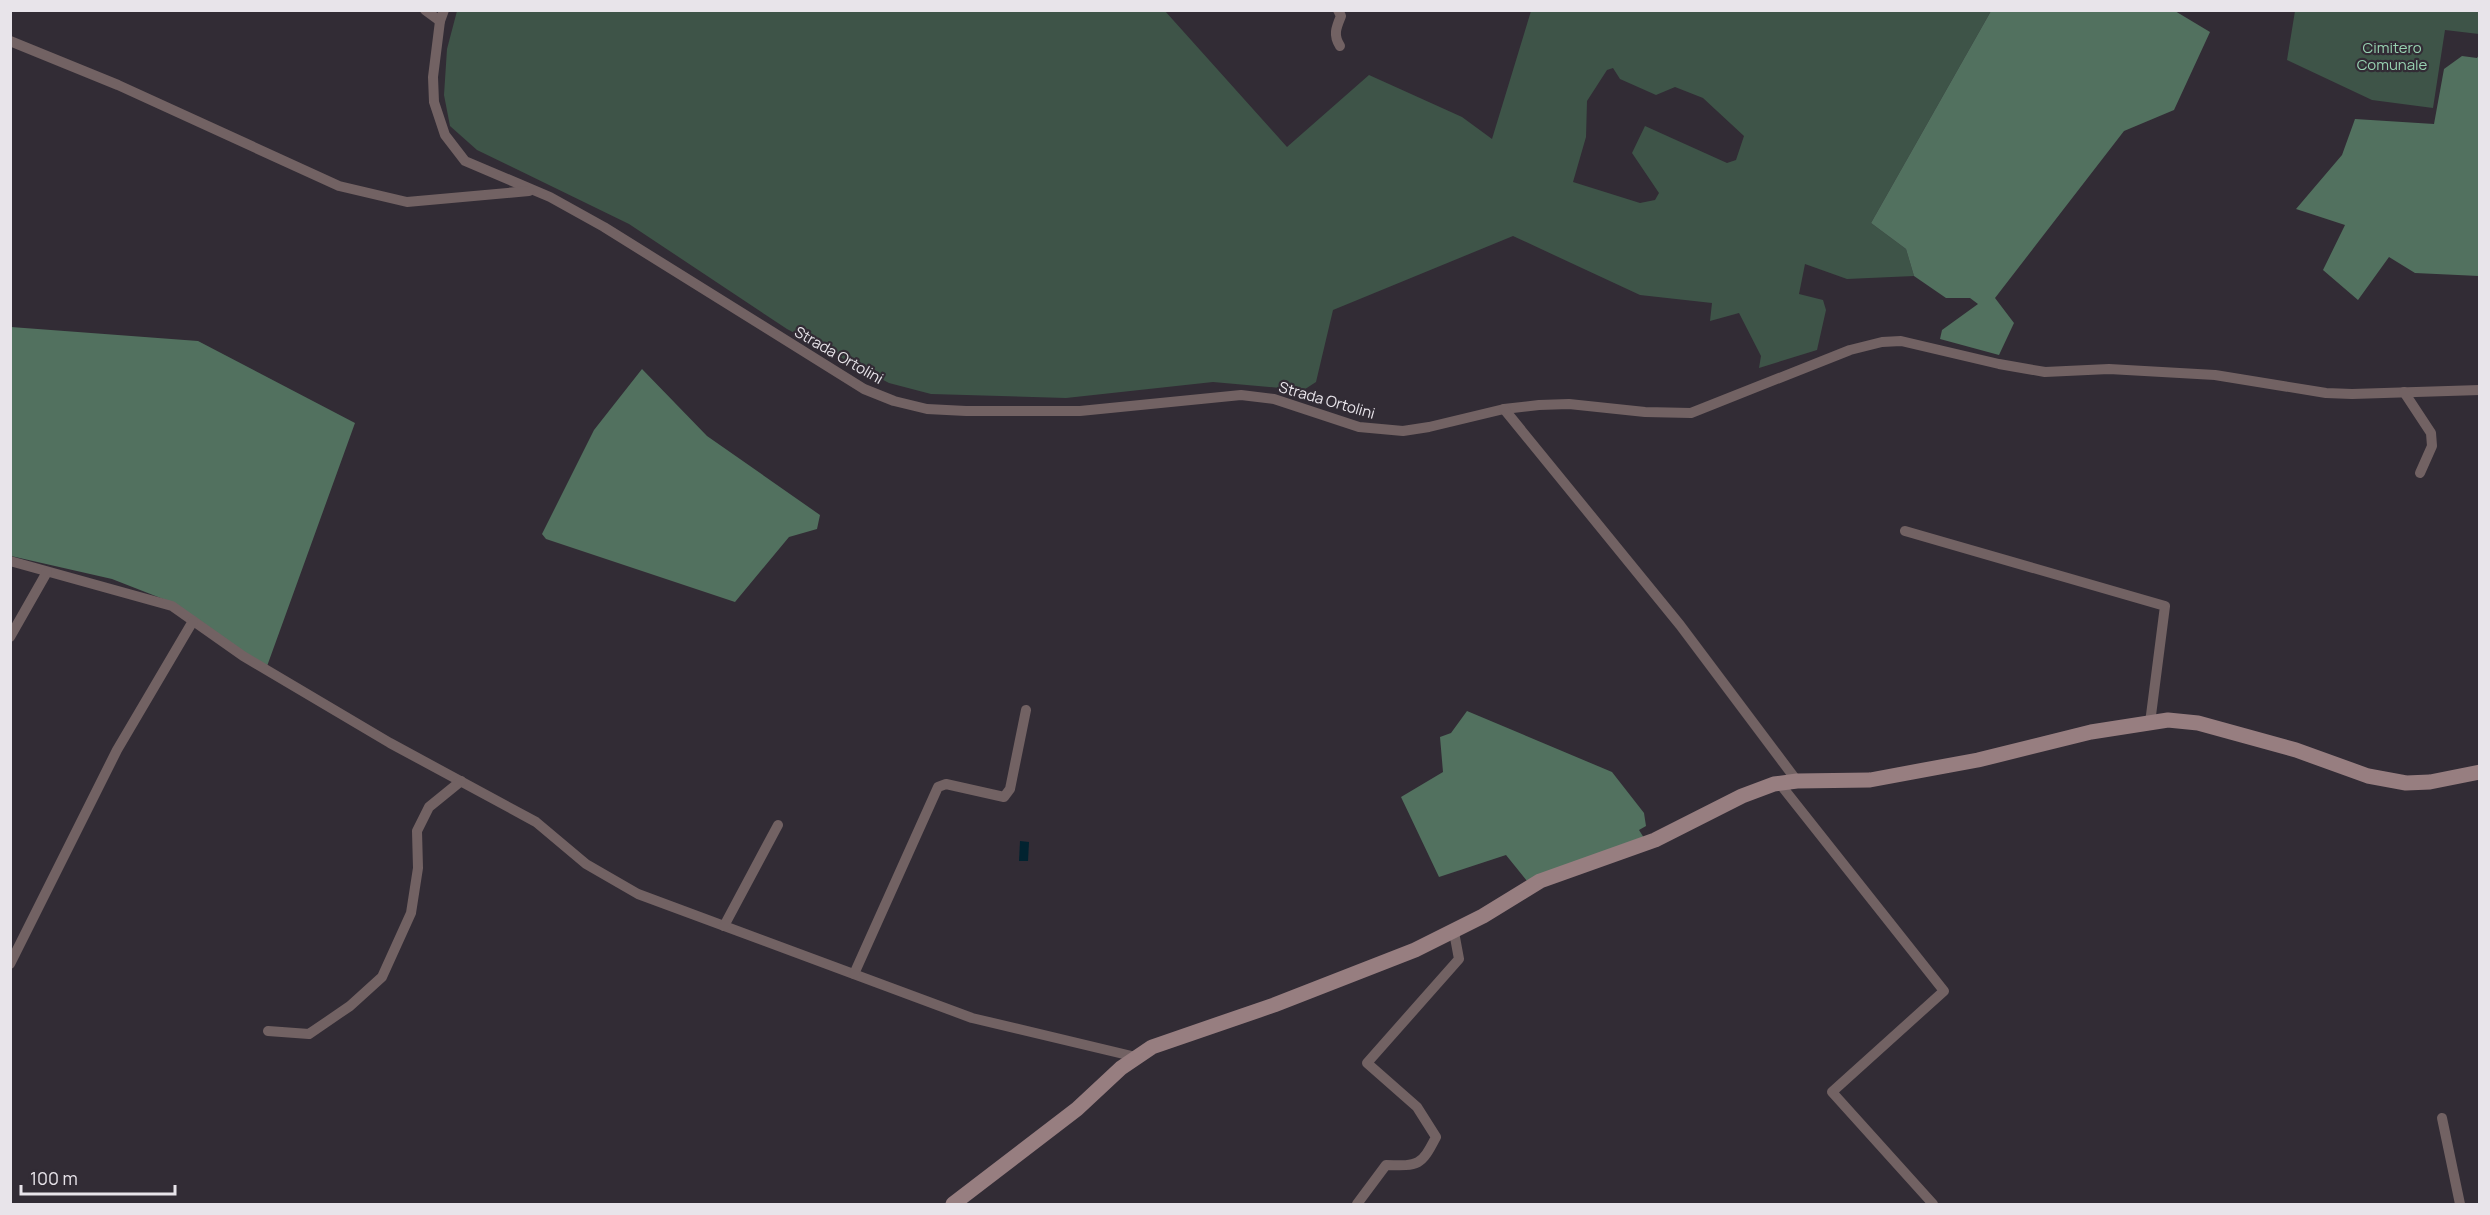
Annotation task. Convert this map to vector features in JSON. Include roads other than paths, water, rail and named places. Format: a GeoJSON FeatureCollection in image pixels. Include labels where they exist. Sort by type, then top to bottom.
{"type":"FeatureCollection","features":[{"type":"Feature","properties":{"kind":"main road"},"geometry":{"type":"LineString","coordinates":[[953,1204],[1077,1108],[1136,1057],[1152,1047],[1352,976],[1454,932],[1540,881],[1655,840],[1742,795],[1780,784],[1797,781],[1870,780],[1978,760],[2091,732],[2168,720],[2198,723],[2296,750],[2368,776],[2406,783],[2430,782],[2480,772]]}},
{"type":"Feature","properties":{"kind":"street"},"geometry":{"type":"LineString","coordinates":[[426,10],[442,16]]}},
{"type":"Feature","properties":{"kind":"street"},"geometry":{"type":"LineString","coordinates":[[1338,10],[1341,16],[1335,38],[1340,46]]}},
{"type":"Feature","properties":{"kind":"street","name":"Strada Ortolini"},"geometry":{"type":"LineString","coordinates":[[442,16],[433,89],[437,115],[445,135],[465,161],[550,197],[604,227],[864,389],[894,402],[927,409],[1080,411],[1241,395],[1274,399],[1359,426],[1397,431],[1429,427],[1504,409],[1569,404],[1645,412],[1691,413],[1850,350],[1882,342],[1901,341],[1999,364],[2045,372],[2109,369],[2215,375],[2326,393],[2480,390]]}},
{"type":"Feature","properties":{"kind":"street"},"geometry":{"type":"LineString","coordinates":[[10,41],[118,85],[339,186],[407,202],[532,190]]}},
{"type":"Feature","properties":{"kind":"street"},"geometry":{"type":"LineString","coordinates":[[2404,392],[2430,433],[2432,446],[2420,473]]}},
{"type":"Feature","properties":{"kind":"street"},"geometry":{"type":"LineString","coordinates":[[1504,409],[1680,625],[1797,781]]}},
{"type":"Feature","properties":{"kind":"street"},"geometry":{"type":"LineString","coordinates":[[1905,531],[2165,606],[2150,723]]}},
{"type":"Feature","properties":{"kind":"street"},"geometry":{"type":"LineString","coordinates":[[10,561],[172,606],[243,656],[380,738],[536,822],[586,864],[638,894],[972,1018],[1136,1057]]}},
{"type":"Feature","properties":{"kind":"street"},"geometry":{"type":"LineString","coordinates":[[10,637],[47,572]]}},
{"type":"Feature","properties":{"kind":"street"},"geometry":{"type":"LineString","coordinates":[[10,964],[117,750],[193,621]]}},
{"type":"Feature","properties":{"kind":"street"},"geometry":{"type":"LineString","coordinates":[[854,974],[938,787],[946,784],[1004,797],[1010,789],[1026,710]]}},
{"type":"Feature","properties":{"kind":"street"},"geometry":{"type":"LineString","coordinates":[[268,1031],[309,1034],[350,1006],[382,977],[411,913],[418,868],[417,831],[429,807],[461,781]]}},
{"type":"Feature","properties":{"kind":"street"},"geometry":{"type":"LineString","coordinates":[[1780,784],[1944,991],[1832,1092],[1933,1204]]}},
{"type":"Feature","properties":{"kind":"street"},"geometry":{"type":"LineString","coordinates":[[724,926],[778,825]]}},
{"type":"Feature","properties":{"kind":"street"},"geometry":{"type":"LineString","coordinates":[[1356,1204],[1386,1165],[1414,1166],[1425,1158],[1436,1137],[1417,1107],[1367,1063],[1459,958],[1454,932]]}},
{"type":"Feature","properties":{"kind":"street"},"geometry":{"type":"LineString","coordinates":[[2442,1118],[2460,1204]]}},
{"type":"Feature","properties":{"kind":"water"},"geometry":{"type":"Polygon","coordinates":[[[1020,841],[1029,842],[1028,861],[1019,861],[1020,841]]]}},
{"type":"Feature","properties":{"kind":"park label","name":"Cimitero Comunale"},"geometry":{"type":"Point","coordinates":[2392,56]}}]}
